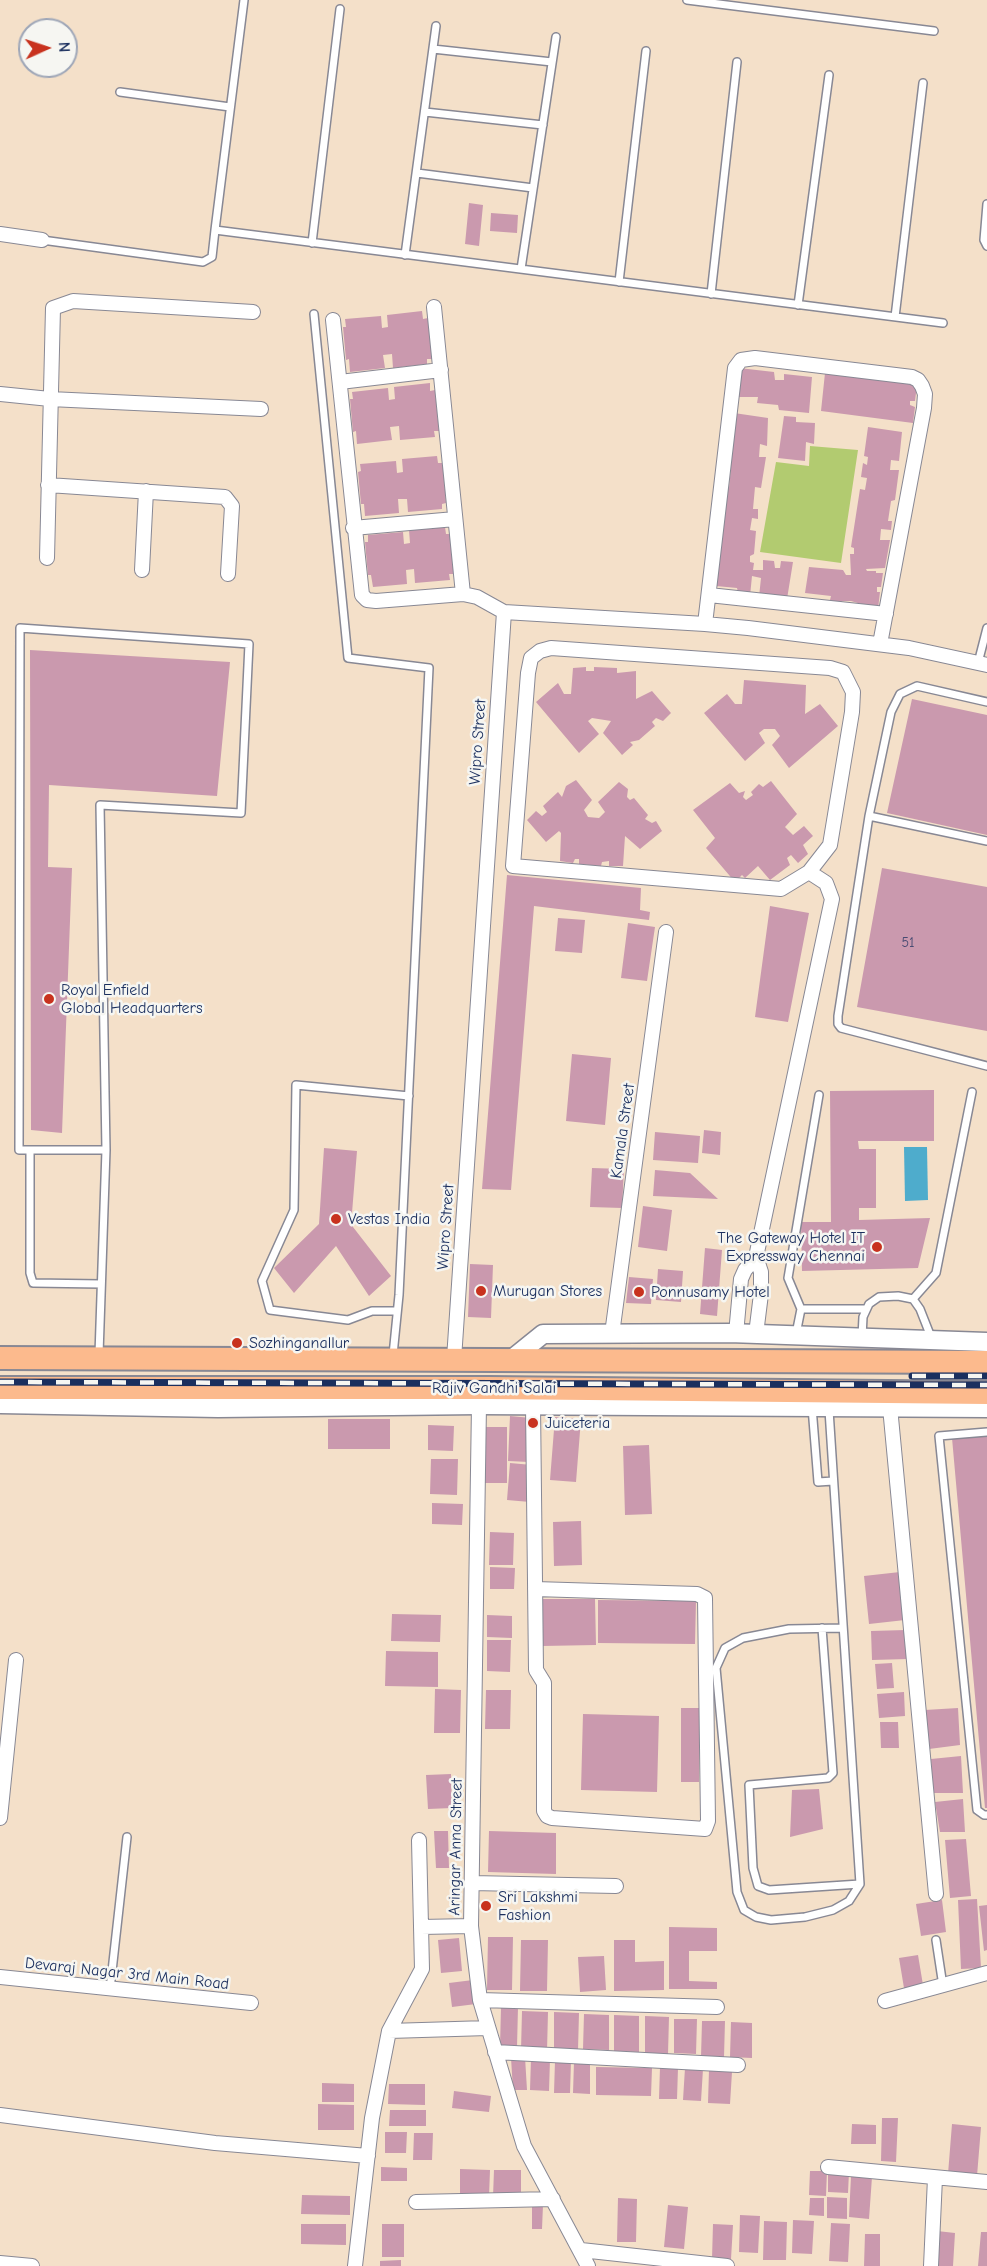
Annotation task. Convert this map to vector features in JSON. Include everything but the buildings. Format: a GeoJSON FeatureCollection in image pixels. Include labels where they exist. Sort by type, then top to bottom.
{"type":"FeatureCollection","features":[{"type":"Feature","properties":{"kind":"main road","name":"Rajiv Gandhi Salai"},"geometry":{"type":"LineString","coordinates":[[0,1358],[987,1362]]}},
{"type":"Feature","properties":{"kind":"main road"},"geometry":{"type":"LineString","coordinates":[[897,1400],[915,1380],[912,1368],[904,1362]]}},
{"type":"Feature","properties":{"kind":"main road"},"geometry":{"type":"LineString","coordinates":[[962,1362],[951,1371],[956,1389],[962,1393]]}},
{"type":"Feature","properties":{"kind":"main road","name":"Rajiv Gandhi Salai"},"geometry":{"type":"LineString","coordinates":[[0,1388],[489,1388],[897,1400],[962,1393],[987,1393]]}},
{"type":"Feature","properties":{"kind":"street"},"geometry":{"type":"LineString","coordinates":[[0,234],[42,240]]}},
{"type":"Feature","properties":{"kind":"street"},"geometry":{"type":"LineString","coordinates":[[47,558],[53,309],[73,301],[253,312]]}},
{"type":"Feature","properties":{"kind":"street"},"geometry":{"type":"LineString","coordinates":[[434,307],[463,594]]}},
{"type":"Feature","properties":{"kind":"street"},"geometry":{"type":"LineString","coordinates":[[333,320],[353,528],[362,595],[367,600],[463,594],[477,597],[504,612],[705,624],[909,648],[982,664]]}},
{"type":"Feature","properties":{"kind":"street"},"geometry":{"type":"LineString","coordinates":[[705,624],[735,368],[741,360],[755,358],[912,377],[922,386],[925,394],[924,408],[880,644]]}},
{"type":"Feature","properties":{"kind":"street"},"geometry":{"type":"LineString","coordinates":[[340,382],[441,370]]}},
{"type":"Feature","properties":{"kind":"street"},"geometry":{"type":"LineString","coordinates":[[0,394],[50,399],[261,410]]}},
{"type":"Feature","properties":{"kind":"street"},"geometry":{"type":"LineString","coordinates":[[48,484],[220,495],[229,500],[232,506],[228,574]]}},
{"type":"Feature","properties":{"kind":"street"},"geometry":{"type":"LineString","coordinates":[[142,570],[146,491]]}},
{"type":"Feature","properties":{"kind":"street"},"geometry":{"type":"LineString","coordinates":[[353,528],[455,519]]}},
{"type":"Feature","properties":{"kind":"street"},"geometry":{"type":"LineString","coordinates":[[708,595],[886,614]]}},
{"type":"Feature","properties":{"kind":"street","name":"Wipro Street"},"geometry":{"type":"LineString","coordinates":[[454,1359],[504,612]]}},
{"type":"Feature","properties":{"kind":"street"},"geometry":{"type":"LineString","coordinates":[[487,865],[781,889],[809,872],[830,845],[852,712],[853,692],[843,672],[830,668],[551,648],[540,651],[531,658],[528,673],[513,866]]}},
{"type":"Feature","properties":{"kind":"street"},"geometry":{"type":"LineString","coordinates":[[736,1334],[741,1279],[756,1257],[832,899],[826,883],[809,872]]}},
{"type":"Feature","properties":{"kind":"street","name":"Kamala Street"},"geometry":{"type":"LineString","coordinates":[[612,1334],[666,932]]}},
{"type":"Feature","properties":{"kind":"street"},"geometry":{"type":"LineString","coordinates":[[756,1257],[761,1272],[756,1334]]}},
{"type":"Feature","properties":{"kind":"street"},"geometry":{"type":"LineString","coordinates":[[512,1359],[543,1334],[756,1334],[987,1342]]}},
{"type":"Feature","properties":{"kind":"street"},"geometry":{"type":"LineString","coordinates":[[0,1404],[218,1408],[479,1405],[820,1406],[861,1399]]}},
{"type":"Feature","properties":{"kind":"street"},"geometry":{"type":"LineString","coordinates":[[936,1894],[897,1400],[987,1408]]}},
{"type":"Feature","properties":{"kind":"street","name":"Aringar Anna Street"},"geometry":{"type":"LineString","coordinates":[[479,1405],[471,1926],[480,2000],[524,2146],[588,2266]]}},
{"type":"Feature","properties":{"kind":"street"},"geometry":{"type":"LineString","coordinates":[[533,1405],[535,1589],[536,1670],[544,1683],[543,1806],[548,1816],[705,1829],[708,1821],[705,1598],[697,1594],[535,1589]]}},
{"type":"Feature","properties":{"kind":"street"},"geometry":{"type":"LineString","coordinates":[[0,1818],[5,1722],[16,1660]]}},
{"type":"Feature","properties":{"kind":"street"},"geometry":{"type":"LineString","coordinates":[[356,2266],[372,2118],[389,2031],[422,1969],[419,1840]]}},
{"type":"Feature","properties":{"kind":"street"},"geometry":{"type":"LineString","coordinates":[[472,1883],[616,1886]]}},
{"type":"Feature","properties":{"kind":"street"},"geometry":{"type":"LineString","coordinates":[[421,1927],[471,1926]]}},
{"type":"Feature","properties":{"kind":"street"},"geometry":{"type":"LineString","coordinates":[[885,2001],[987,1973]]}},
{"type":"Feature","properties":{"kind":"street","name":"Devaraj Nagar 3rd Main Road"},"geometry":{"type":"LineString","coordinates":[[0,1977],[251,2003]]}},
{"type":"Feature","properties":{"kind":"street"},"geometry":{"type":"LineString","coordinates":[[480,2000],[717,2007]]}},
{"type":"Feature","properties":{"kind":"street"},"geometry":{"type":"LineString","coordinates":[[389,2031],[488,2028]]}},
{"type":"Feature","properties":{"kind":"street"},"geometry":{"type":"LineString","coordinates":[[495,2052],[738,2065]]}},
{"type":"Feature","properties":{"kind":"street"},"geometry":{"type":"LineString","coordinates":[[0,2115],[215,2143],[368,2156]]}},
{"type":"Feature","properties":{"kind":"street"},"geometry":{"type":"LineString","coordinates":[[828,2167],[987,2182]]}},
{"type":"Feature","properties":{"kind":"street"},"geometry":{"type":"LineString","coordinates":[[931,2266],[935,2178]]}},
{"type":"Feature","properties":{"kind":"street"},"geometry":{"type":"LineString","coordinates":[[416,2202],[553,2199]]}},
{"type":"Feature","properties":{"kind":"street"},"geometry":{"type":"LineString","coordinates":[[581,2250],[727,2266]]}},
{"type":"Feature","properties":{"kind":"street"},"geometry":{"type":"LineString","coordinates":[[0,2263],[32,2266]]}},
{"type":"Feature","properties":{"kind":"lane"},"geometry":{"type":"LineString","coordinates":[[42,240],[203,262],[212,256],[244,0]]}},
{"type":"Feature","properties":{"kind":"lane"},"geometry":{"type":"LineString","coordinates":[[687,0],[934,31]]}},
{"type":"Feature","properties":{"kind":"lane"},"geometry":{"type":"LineString","coordinates":[[312,243],[340,9]]}},
{"type":"Feature","properties":{"kind":"lane"},"geometry":{"type":"LineString","coordinates":[[405,255],[436,26]]}},
{"type":"Feature","properties":{"kind":"lane"},"geometry":{"type":"LineString","coordinates":[[521,269],[556,38]]}},
{"type":"Feature","properties":{"kind":"lane"},"geometry":{"type":"LineString","coordinates":[[433,49],[552,62]]}},
{"type":"Feature","properties":{"kind":"lane"},"geometry":{"type":"LineString","coordinates":[[619,282],[646,51]]}},
{"type":"Feature","properties":{"kind":"lane"},"geometry":{"type":"LineString","coordinates":[[711,294],[737,62]]}},
{"type":"Feature","properties":{"kind":"lane"},"geometry":{"type":"LineString","coordinates":[[798,305],[829,75]]}},
{"type":"Feature","properties":{"kind":"lane"},"geometry":{"type":"LineString","coordinates":[[895,317],[923,83]]}},
{"type":"Feature","properties":{"kind":"lane"},"geometry":{"type":"LineString","coordinates":[[120,92],[230,107]]}},
{"type":"Feature","properties":{"kind":"lane"},"geometry":{"type":"LineString","coordinates":[[425,112],[543,125]]}},
{"type":"Feature","properties":{"kind":"lane"},"geometry":{"type":"LineString","coordinates":[[417,173],[533,188]]}},
{"type":"Feature","properties":{"kind":"lane"},"geometry":{"type":"LineString","coordinates":[[987,204],[984,240],[987,246]]}},
{"type":"Feature","properties":{"kind":"lane"},"geometry":{"type":"LineString","coordinates":[[215,230],[943,323]]}},
{"type":"Feature","properties":{"kind":"lane"},"geometry":{"type":"LineString","coordinates":[[314,314],[348,658],[429,668],[409,1096],[397,1311],[392,1359]]}},
{"type":"Feature","properties":{"kind":"lane"},"geometry":{"type":"LineString","coordinates":[[99,1359],[106,1150],[100,805],[241,813],[249,644],[20,628],[19,1150],[106,1150]]}},
{"type":"Feature","properties":{"kind":"lane"},"geometry":{"type":"LineString","coordinates":[[982,664],[987,628]]}},
{"type":"Feature","properties":{"kind":"lane"},"geometry":{"type":"LineString","coordinates":[[987,702],[917,686],[900,694],[891,712],[869,816],[838,1023],[841,1028],[987,1066]]}},
{"type":"Feature","properties":{"kind":"lane"},"geometry":{"type":"LineString","coordinates":[[869,816],[987,841]]}},
{"type":"Feature","properties":{"kind":"lane"},"geometry":{"type":"LineString","coordinates":[[397,1311],[372,1311],[348,1320],[270,1310],[262,1281],[294,1210],[296,1085],[409,1096]]}},
{"type":"Feature","properties":{"kind":"lane"},"geometry":{"type":"LineString","coordinates":[[914,1299],[936,1273],[972,1092]]}},
{"type":"Feature","properties":{"kind":"lane"},"geometry":{"type":"LineString","coordinates":[[796,1336],[801,1309],[789,1278],[819,1095]]}},
{"type":"Feature","properties":{"kind":"lane"},"geometry":{"type":"LineString","coordinates":[[30,1150],[30,1273],[33,1284],[101,1284]]}},
{"type":"Feature","properties":{"kind":"lane"},"geometry":{"type":"LineString","coordinates":[[862,1337],[863,1317],[869,1304],[879,1297],[898,1296],[914,1299],[932,1340]]}},
{"type":"Feature","properties":{"kind":"lane"},"geometry":{"type":"LineString","coordinates":[[801,1309],[866,1310]]}},
{"type":"Feature","properties":{"kind":"lane"},"geometry":{"type":"LineString","coordinates":[[820,1406],[833,1481],[843,1628],[860,1884],[849,1901],[833,1910],[805,1917],[771,1920],[756,1917],[744,1910],[736,1892],[716,1668],[724,1648],[742,1638],[789,1629],[843,1628]]}},
{"type":"Feature","properties":{"kind":"lane"},"geometry":{"type":"LineString","coordinates":[[820,1406],[818,1482],[833,1481]]}},
{"type":"Feature","properties":{"kind":"lane"},"geometry":{"type":"LineString","coordinates":[[987,1432],[939,1436],[977,1810],[987,1815]]}},
{"type":"Feature","properties":{"kind":"lane"},"geometry":{"type":"LineString","coordinates":[[822,1628],[833,1773],[828,1778],[749,1785],[753,1868],[758,1886],[769,1890],[860,1884]]}},
{"type":"Feature","properties":{"kind":"lane"},"geometry":{"type":"LineString","coordinates":[[110,1989],[127,1837]]}},
{"type":"Feature","properties":{"kind":"lane"},"geometry":{"type":"LineString","coordinates":[[936,1940],[943,1986]]}},
{"type":"Feature","properties":{"kind":"green space"},"geometry":{"type":"Polygon","coordinates":[[[810,446],[858,450],[841,563],[760,552],[776,462],[809,466],[810,446]]]}},
{"type":"Feature","properties":{"kind":"water"},"geometry":{"type":"Polygon","coordinates":[[[904,1147],[927,1147],[928,1200],[905,1201],[904,1147]]]}},
{"type":"Feature","properties":{"kind":"railway"},"geometry":{"type":"LineString","coordinates":[[912,1376],[987,1376]]}},
{"type":"Feature","properties":{"kind":"railway"},"geometry":{"type":"LineString","coordinates":[[0,1382],[987,1385]]}},
{"type":"Feature","properties":{"kind":"place","name":"Royal Enfield Global Headquarters"},"geometry":{"type":"Point","coordinates":[49,999]}},
{"type":"Feature","properties":{"kind":"place","name":"Vestas India"},"geometry":{"type":"Point","coordinates":[336,1219]}},
{"type":"Feature","properties":{"kind":"place","name":"The Gateway Hotel IT Expressway Chennai"},"geometry":{"type":"Point","coordinates":[877,1247]}},
{"type":"Feature","properties":{"kind":"place","name":"Murugan Stores"},"geometry":{"type":"Point","coordinates":[481,1291]}},
{"type":"Feature","properties":{"kind":"place","name":"Ponnusamy Hotel"},"geometry":{"type":"Point","coordinates":[639,1292]}},
{"type":"Feature","properties":{"kind":"place","name":"Sozhinganallur"},"geometry":{"type":"Point","coordinates":[237,1343]}},
{"type":"Feature","properties":{"kind":"place","name":"Juiceteria"},"geometry":{"type":"Point","coordinates":[533,1423]}},
{"type":"Feature","properties":{"kind":"place","name":"Sri Lakshmi Fashion"},"geometry":{"type":"Point","coordinates":[486,1906]}}]}
